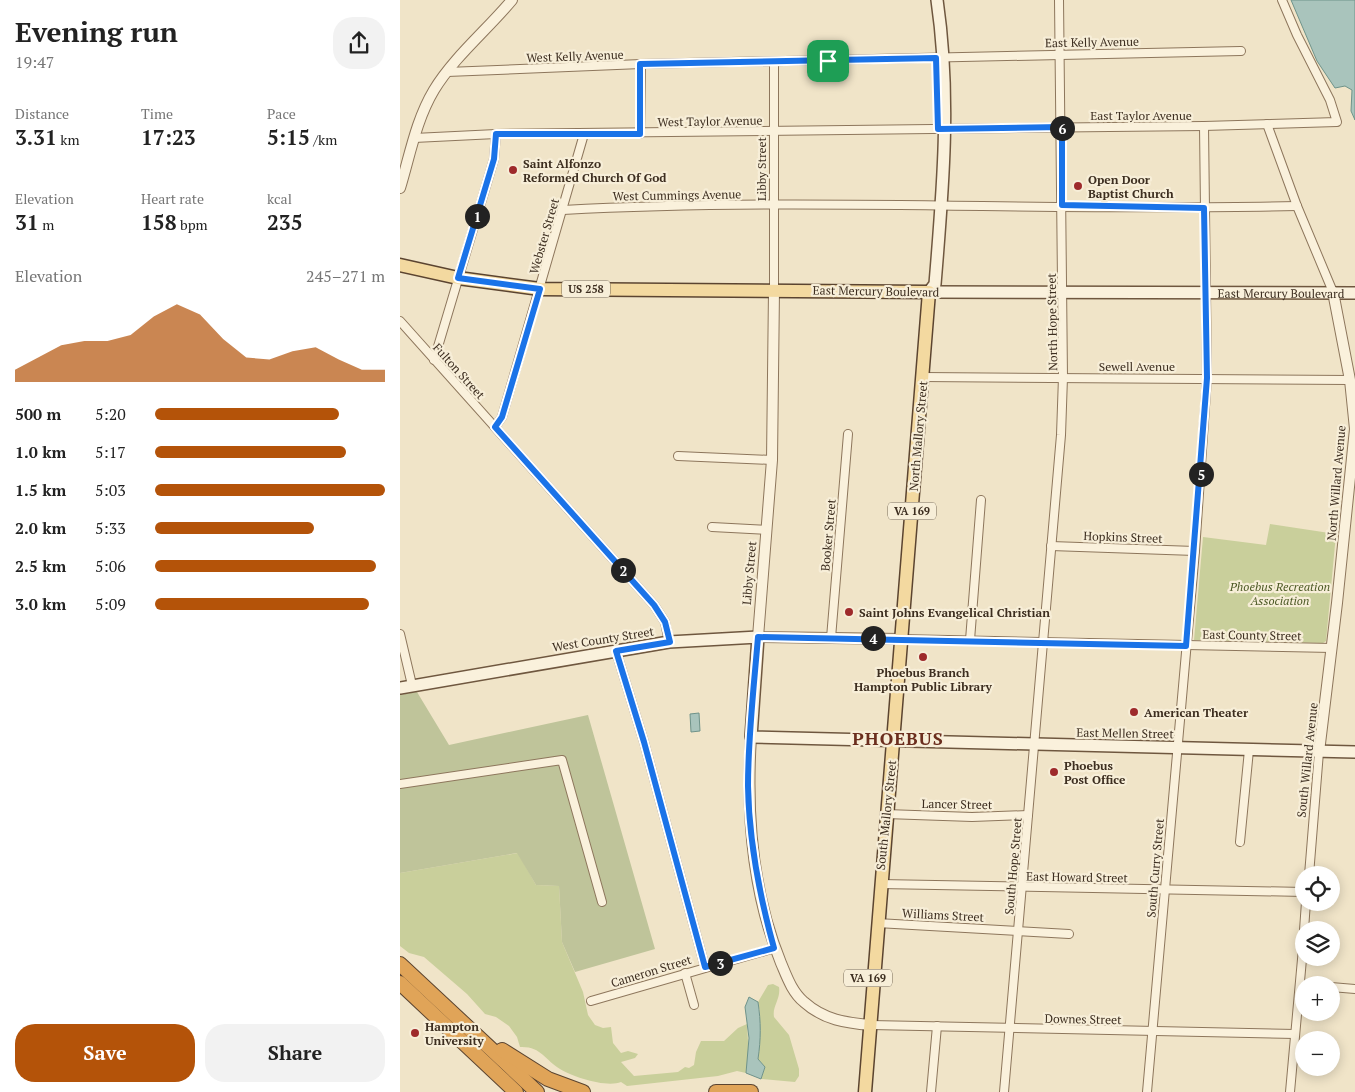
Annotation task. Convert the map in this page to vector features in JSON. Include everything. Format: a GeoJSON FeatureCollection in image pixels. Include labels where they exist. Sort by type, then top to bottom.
{"type":"FeatureCollection","features":[{"type":"Feature","properties":{"kind":"highway"},"geometry":{"type":"LineString","coordinates":[[400,964],[537,1092]]}},
{"type":"Feature","properties":{"kind":"highway"},"geometry":{"type":"LineString","coordinates":[[400,983],[516,1092]]}},
{"type":"Feature","properties":{"kind":"highway"},"geometry":{"type":"LineString","coordinates":[[432,993],[468,1018],[501,1049],[521,1063],[557,1083],[583,1092]]}},
{"type":"Feature","properties":{"kind":"highway"},"geometry":{"type":"LineString","coordinates":[[471,1050],[508,1092]]}},
{"type":"Feature","properties":{"kind":"highway"},"geometry":{"type":"LineString","coordinates":[[716,1092],[751,1092]]}},
{"type":"Feature","properties":{"kind":"main road","name":"North Mallory Street"},"geometry":{"type":"LineString","coordinates":[[930,0],[940,57]]}},
{"type":"Feature","properties":{"kind":"main road","name":"North Mallory Street"},"geometry":{"type":"LineString","coordinates":[[901,639],[929,292],[935,284],[942,129],[937,0]]}},
{"type":"Feature","properties":{"kind":"main road","name":"East Mercury Boulevard"},"geometry":{"type":"LineString","coordinates":[[400,265],[458,278],[540,289],[1206,294],[1355,293]]}},
{"type":"Feature","properties":{"kind":"main road","name":"West County Street"},"geometry":{"type":"LineString","coordinates":[[400,688],[670,642],[758,637]]}},
{"type":"Feature","properties":{"kind":"main road","name":"Libby Street"},"geometry":{"type":"LineString","coordinates":[[751,737],[758,637]]}},
{"type":"Feature","properties":{"kind":"main road","name":"South Mallory Street"},"geometry":{"type":"LineString","coordinates":[[856,1092],[868,1024],[878,941],[876,927],[894,740],[901,639]]}},
{"type":"Feature","properties":{"kind":"main road","name":"East Mellen Street"},"geometry":{"type":"LineString","coordinates":[[751,737],[1355,752]]}},
{"type":"Feature","properties":{"kind":"main road","name":"South Mallory Street"},"geometry":{"type":"LineString","coordinates":[[865,1092],[868,1024]]}},
{"type":"Feature","properties":{"kind":"street"},"geometry":{"type":"LineString","coordinates":[[400,188],[402,175],[427,102],[447,72],[512,0]]}},
{"type":"Feature","properties":{"kind":"street","name":"North Hope Street"},"geometry":{"type":"LineString","coordinates":[[1043,642],[1062,435],[1064,377],[1059,0]]}},
{"type":"Feature","properties":{"kind":"street","name":"East Taylor Avenue"},"geometry":{"type":"LineString","coordinates":[[942,129],[1204,126],[1337,122],[1330,100],[1297,36],[1282,0]]}},
{"type":"Feature","properties":{"kind":"street","name":"East Kelly Avenue"},"geometry":{"type":"LineString","coordinates":[[940,57],[1241,52]]}},
{"type":"Feature","properties":{"kind":"street","name":"West Kelly Avenue"},"geometry":{"type":"LineString","coordinates":[[447,72],[640,64],[940,57]]}},
{"type":"Feature","properties":{"kind":"street","name":"Libby Street"},"geometry":{"type":"LineString","coordinates":[[758,637],[772,460],[775,206],[774,62]]}},
{"type":"Feature","properties":{"kind":"street"},"geometry":{"type":"LineString","coordinates":[[640,64],[640,134]]}},
{"type":"Feature","properties":{"kind":"street","name":"North Willard Avenue"},"geometry":{"type":"LineString","coordinates":[[1267,124],[1297,206],[1333,292],[1350,380],[1355,429],[1332,648]]}},
{"type":"Feature","properties":{"kind":"street","name":"South Curry Street"},"geometry":{"type":"LineString","coordinates":[[1147,1092],[1195,551],[1207,378],[1204,126]]}},
{"type":"Feature","properties":{"kind":"street","name":"West Taylor Avenue"},"geometry":{"type":"LineString","coordinates":[[414,138],[496,134],[640,134],[942,129]]}},
{"type":"Feature","properties":{"kind":"street"},"geometry":{"type":"LineString","coordinates":[[434,360],[494,159],[496,134]]}},
{"type":"Feature","properties":{"kind":"street","name":"Webster Street"},"geometry":{"type":"LineString","coordinates":[[495,427],[502,417],[584,134]]}},
{"type":"Feature","properties":{"kind":"street","name":"West Cummings Avenue"},"geometry":{"type":"LineString","coordinates":[[563,210],[664,206],[1062,205],[1204,208],[1297,206]]}},
{"type":"Feature","properties":{"kind":"street","name":"Fulton Street"},"geometry":{"type":"LineString","coordinates":[[400,321],[654,605],[665,622],[670,642]]}},
{"type":"Feature","properties":{"kind":"street","name":"Sewell Avenue"},"geometry":{"type":"LineString","coordinates":[[923,377],[1350,380]]}},
{"type":"Feature","properties":{"kind":"street","name":"Booker Street"},"geometry":{"type":"LineString","coordinates":[[831,638],[848,434]]}},
{"type":"Feature","properties":{"kind":"street"},"geometry":{"type":"LineString","coordinates":[[678,456],[772,460]]}},
{"type":"Feature","properties":{"kind":"street"},"geometry":{"type":"LineString","coordinates":[[970,640],[981,500]]}},
{"type":"Feature","properties":{"kind":"street"},"geometry":{"type":"LineString","coordinates":[[712,527],[767,530]]}},
{"type":"Feature","properties":{"kind":"street","name":"Hopkins Street"},"geometry":{"type":"LineString","coordinates":[[1051,546],[1195,551]]}},
{"type":"Feature","properties":{"kind":"street"},"geometry":{"type":"LineString","coordinates":[[400,634],[412,685]]}},
{"type":"Feature","properties":{"kind":"street","name":"West County Street"},"geometry":{"type":"LineString","coordinates":[[758,637],[901,639]]}},
{"type":"Feature","properties":{"kind":"street","name":"East County Street"},"geometry":{"type":"LineString","coordinates":[[901,639],[1332,648]]}},
{"type":"Feature","properties":{"kind":"street","name":"South Hope Street"},"geometry":{"type":"LineString","coordinates":[[1004,1092],[1043,642]]}},
{"type":"Feature","properties":{"kind":"street","name":"South Willard Avenue"},"geometry":{"type":"LineString","coordinates":[[1310,866],[1319,752],[1332,648]]}},
{"type":"Feature","properties":{"kind":"street"},"geometry":{"type":"LineString","coordinates":[[616,651],[644,742],[705,967]]}},
{"type":"Feature","properties":{"kind":"street","name":"Libby Street"},"geometry":{"type":"LineString","coordinates":[[751,737],[748,785],[750,829],[764,910],[774,948],[789,983],[802,1001],[828,1018],[868,1024]]}},
{"type":"Feature","properties":{"kind":"street"},"geometry":{"type":"LineString","coordinates":[[1240,842],[1249,750]]}},
{"type":"Feature","properties":{"kind":"street"},"geometry":{"type":"LineString","coordinates":[[400,784],[562,760],[602,902]]}},
{"type":"Feature","properties":{"kind":"street","name":"Lancer Street"},"geometry":{"type":"LineString","coordinates":[[886,814],[972,817],[1028,815]]}},
{"type":"Feature","properties":{"kind":"street","name":"East Howard Street"},"geometry":{"type":"LineString","coordinates":[[880,884],[1295,892]]}},
{"type":"Feature","properties":{"kind":"street","name":"Williams Street"},"geometry":{"type":"LineString","coordinates":[[876,927],[1069,934]]}},
{"type":"Feature","properties":{"kind":"street","name":"Cameron Street"},"geometry":{"type":"LineString","coordinates":[[592,1001],[774,948]]}},
{"type":"Feature","properties":{"kind":"street"},"geometry":{"type":"LineString","coordinates":[[685,973],[694,1004]]}},
{"type":"Feature","properties":{"kind":"street"},"geometry":{"type":"LineString","coordinates":[[1340,988],[1355,989]]}},
{"type":"Feature","properties":{"kind":"street","name":"Downes Street"},"geometry":{"type":"LineString","coordinates":[[868,1024],[1010,1029],[1295,1034]]}},
{"type":"Feature","properties":{"kind":"street"},"geometry":{"type":"LineString","coordinates":[[931,1092],[937,1026]]}},
{"type":"Feature","properties":{"kind":"street"},"geometry":{"type":"LineString","coordinates":[[1290,1092],[1295,1034]]}},
{"type":"Feature","properties":{"kind":"green space","name":"Phoebus Recreation Association"},"geometry":{"type":"Polygon","coordinates":[[[1270,524],[1336,534],[1326,641],[1323,643],[1194,640],[1203,537],[1266,545],[1270,524]]]}},
{"type":"Feature","properties":{"kind":"green space"},"geometry":{"type":"Polygon","coordinates":[[[417,692],[449,745],[588,715],[655,949],[575,972],[562,942],[559,886],[536,885],[517,853],[400,873],[400,695],[417,692]]]}},
{"type":"Feature","properties":{"kind":"green space"},"geometry":{"type":"Polygon","coordinates":[[[518,853],[536,885],[559,886],[562,942],[583,992],[588,1015],[595,1025],[603,1028],[611,1027],[613,1043],[621,1053],[628,1051],[638,1054],[635,1058],[621,1062],[634,1076],[678,1072],[685,1067],[689,1068],[694,1065],[696,1052],[701,1041],[724,1041],[738,1028],[747,1024],[749,1058],[746,1073],[737,1071],[718,1076],[627,1086],[621,1082],[599,1083],[573,1075],[560,1069],[538,1051],[527,1047],[520,1047],[517,1037],[509,1026],[496,1017],[485,1014],[467,994],[424,957],[409,953],[400,946],[400,873],[518,853]]]}},
{"type":"Feature","properties":{"kind":"green space"},"geometry":{"type":"Polygon","coordinates":[[[773,984],[779,987],[774,1017],[789,1035],[799,1069],[799,1076],[795,1082],[761,1079],[765,1067],[758,1059],[760,1013],[758,1002],[768,985],[773,984]]]}},
{"type":"Feature","properties":{"kind":"water"},"geometry":{"type":"Polygon","coordinates":[[[1291,0],[1355,0],[1355,120],[1351,111],[1352,90],[1345,86],[1335,88],[1317,61],[1291,0]]]}},
{"type":"Feature","properties":{"kind":"water"},"geometry":{"type":"Polygon","coordinates":[[[699,713],[700,731],[691,732],[690,714],[699,713]]]}},
{"type":"Feature","properties":{"kind":"water"},"geometry":{"type":"Polygon","coordinates":[[[749,997],[758,1002],[760,1044],[758,1059],[765,1067],[761,1079],[746,1073],[749,1038],[745,1007],[749,997]]]}},
{"type":"Feature","properties":{"kind":"place","name":"Saint Alfonzo Reformed Church Of God"},"geometry":{"type":"Point","coordinates":[513,170]}},
{"type":"Feature","properties":{"kind":"place","name":"Open Door Baptist Church"},"geometry":{"type":"Point","coordinates":[1078,186]}},
{"type":"Feature","properties":{"kind":"place","name":"Saint Johns Evangelical Christian"},"geometry":{"type":"Point","coordinates":[849,612]}},
{"type":"Feature","properties":{"kind":"place","name":"Phoebus Branch Hampton Public Library"},"geometry":{"type":"Point","coordinates":[923,657]}},
{"type":"Feature","properties":{"kind":"place","name":"American Theater"},"geometry":{"type":"Point","coordinates":[1134,712]}},
{"type":"Feature","properties":{"kind":"place","name":"Phoebus Post Office"},"geometry":{"type":"Point","coordinates":[1054,772]}},
{"type":"Feature","properties":{"kind":"place","name":"Hampton University"},"geometry":{"type":"Point","coordinates":[415,1033]}},
{"type":"Feature","properties":{"kind":"district","name":"PHOEBUS"},"geometry":{"type":"Point","coordinates":[898,738]}},
{"type":"Feature","properties":{"kind":"route"},"geometry":{"type":"LineString","coordinates":[[936,58],[939,107],[938,129],[1062,127],[1062,205],[1204,208],[1207,378],[1199,503],[1186,646],[758,637],[748,785],[750,829],[755,868],[774,948],[705,967],[644,742],[616,651],[670,642],[665,622],[654,605],[495,427],[502,417],[540,289],[458,278],[494,159],[496,134],[640,134],[640,64],[828,61],[936,58]]}}]}
